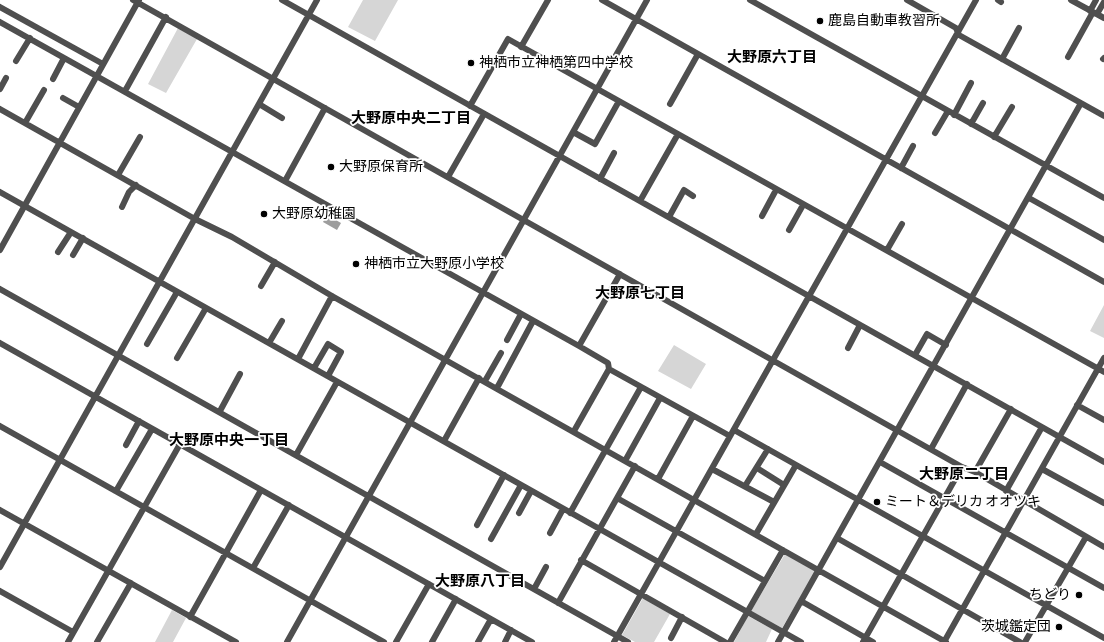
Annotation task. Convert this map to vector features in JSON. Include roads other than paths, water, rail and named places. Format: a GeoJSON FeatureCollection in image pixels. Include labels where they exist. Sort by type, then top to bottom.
{"type":"FeatureCollection","features":[{"type":"Feature","properties":{"kind":"street"},"geometry":{"type":"LineString","coordinates":[[282,0],[1104,462]]}},
{"type":"Feature","properties":{"kind":"street"},"geometry":{"type":"LineString","coordinates":[[0,567],[317,0]]}},
{"type":"Feature","properties":{"kind":"street"},"geometry":{"type":"LineString","coordinates":[[521,47],[548,0]]}},
{"type":"Feature","properties":{"kind":"street"},"geometry":{"type":"LineString","coordinates":[[602,0],[1104,282]]}},
{"type":"Feature","properties":{"kind":"street"},"geometry":{"type":"LineString","coordinates":[[287,642],[444,359],[647,0]]}},
{"type":"Feature","properties":{"kind":"street"},"geometry":{"type":"LineString","coordinates":[[750,0],[1104,198]]}},
{"type":"Feature","properties":{"kind":"street"},"geometry":{"type":"LineString","coordinates":[[907,0],[956,28],[959,35],[1104,116]]}},
{"type":"Feature","properties":{"kind":"street"},"geometry":{"type":"LineString","coordinates":[[616,639],[976,0]]}},
{"type":"Feature","properties":{"kind":"street"},"geometry":{"type":"LineString","coordinates":[[1071,0],[1104,18]]}},
{"type":"Feature","properties":{"kind":"street"},"geometry":{"type":"LineString","coordinates":[[1094,13],[1096,0]]}},
{"type":"Feature","properties":{"kind":"street"},"geometry":{"type":"LineString","coordinates":[[0,250],[137,1],[962,467],[975,472],[1104,547]]}},
{"type":"Feature","properties":{"kind":"street"},"geometry":{"type":"LineString","coordinates":[[1068,57],[1094,13],[1104,2]]}},
{"type":"Feature","properties":{"kind":"street"},"geometry":{"type":"LineString","coordinates":[[0,6],[103,64]]}},
{"type":"Feature","properties":{"kind":"street"},"geometry":{"type":"LineString","coordinates":[[125,91],[166,17]]}},
{"type":"Feature","properties":{"kind":"street"},"geometry":{"type":"LineString","coordinates":[[0,22],[579,346],[608,363],[609,368],[730,436]]}},
{"type":"Feature","properties":{"kind":"street"},"geometry":{"type":"LineString","coordinates":[[1002,59],[1019,28]]}},
{"type":"Feature","properties":{"kind":"street"},"geometry":{"type":"LineString","coordinates":[[16,61],[30,38]]}},
{"type":"Feature","properties":{"kind":"street"},"geometry":{"type":"LineString","coordinates":[[470,106],[508,39],[1104,372]]}},
{"type":"Feature","properties":{"kind":"street"},"geometry":{"type":"LineString","coordinates":[[670,104],[698,54]]}},
{"type":"Feature","properties":{"kind":"street"},"geometry":{"type":"LineString","coordinates":[[53,79],[64,58]]}},
{"type":"Feature","properties":{"kind":"street"},"geometry":{"type":"LineString","coordinates":[[0,90],[6,78]]}},
{"type":"Feature","properties":{"kind":"street"},"geometry":{"type":"LineString","coordinates":[[935,134],[971,83]]}},
{"type":"Feature","properties":{"kind":"street"},"geometry":{"type":"LineString","coordinates":[[25,123],[44,90]]}},
{"type":"Feature","properties":{"kind":"street"},"geometry":{"type":"LineString","coordinates":[[63,98],[79,107]]}},
{"type":"Feature","properties":{"kind":"street"},"geometry":{"type":"LineString","coordinates":[[573,132],[595,144],[619,101]]}},
{"type":"Feature","properties":{"kind":"street"},"geometry":{"type":"LineString","coordinates":[[971,124],[983,103]]}},
{"type":"Feature","properties":{"kind":"street"},"geometry":{"type":"LineString","coordinates":[[778,642],[935,366],[1081,103]]}},
{"type":"Feature","properties":{"kind":"street"},"geometry":{"type":"LineString","coordinates":[[259,104],[282,118]]}},
{"type":"Feature","properties":{"kind":"street"},"geometry":{"type":"LineString","coordinates":[[994,137],[1012,106]]}},
{"type":"Feature","properties":{"kind":"street"},"geometry":{"type":"LineString","coordinates":[[284,181],[325,108]]}},
{"type":"Feature","properties":{"kind":"street"},"geometry":{"type":"LineString","coordinates":[[0,109],[195,219],[232,237],[332,296],[945,642],[1104,358]]}},
{"type":"Feature","properties":{"kind":"street"},"geometry":{"type":"LineString","coordinates":[[448,177],[484,114]]}},
{"type":"Feature","properties":{"kind":"street"},"geometry":{"type":"LineString","coordinates":[[640,201],[678,134]]}},
{"type":"Feature","properties":{"kind":"street"},"geometry":{"type":"LineString","coordinates":[[118,175],[140,137]]}},
{"type":"Feature","properties":{"kind":"street"},"geometry":{"type":"LineString","coordinates":[[901,168],[913,146]]}},
{"type":"Feature","properties":{"kind":"street"},"geometry":{"type":"LineString","coordinates":[[600,178],[614,153]]}},
{"type":"Feature","properties":{"kind":"street"},"geometry":{"type":"LineString","coordinates":[[122,207],[129,192],[136,185]]}},
{"type":"Feature","properties":{"kind":"street"},"geometry":{"type":"LineString","coordinates":[[669,217],[684,190],[693,196]]}},
{"type":"Feature","properties":{"kind":"street"},"geometry":{"type":"LineString","coordinates":[[762,216],[776,190]]}},
{"type":"Feature","properties":{"kind":"street"},"geometry":{"type":"LineString","coordinates":[[0,192],[800,642]]}},
{"type":"Feature","properties":{"kind":"street"},"geometry":{"type":"LineString","coordinates":[[1029,198],[1104,240]]}},
{"type":"Feature","properties":{"kind":"street"},"geometry":{"type":"LineString","coordinates":[[789,230],[803,205]]}},
{"type":"Feature","properties":{"kind":"street"},"geometry":{"type":"LineString","coordinates":[[887,250],[902,224]]}},
{"type":"Feature","properties":{"kind":"street"},"geometry":{"type":"LineString","coordinates":[[58,252],[71,232]]}},
{"type":"Feature","properties":{"kind":"street"},"geometry":{"type":"LineString","coordinates":[[73,255],[83,238]]}},
{"type":"Feature","properties":{"kind":"street"},"geometry":{"type":"LineString","coordinates":[[261,286],[275,262]]}},
{"type":"Feature","properties":{"kind":"street"},"geometry":{"type":"LineString","coordinates":[[579,346],[620,274]]}},
{"type":"Feature","properties":{"kind":"street"},"geometry":{"type":"LineString","coordinates":[[0,289],[220,411],[534,589],[616,639],[628,642]]}},
{"type":"Feature","properties":{"kind":"street"},"geometry":{"type":"LineString","coordinates":[[147,344],[177,292]]}},
{"type":"Feature","properties":{"kind":"street"},"geometry":{"type":"LineString","coordinates":[[298,359],[332,296]]}},
{"type":"Feature","properties":{"kind":"street"},"geometry":{"type":"LineString","coordinates":[[177,358],[206,308]]}},
{"type":"Feature","properties":{"kind":"street"},"geometry":{"type":"LineString","coordinates":[[507,340],[521,314]]}},
{"type":"Feature","properties":{"kind":"street"},"geometry":{"type":"LineString","coordinates":[[270,343],[282,321]]}},
{"type":"Feature","properties":{"kind":"street"},"geometry":{"type":"LineString","coordinates":[[497,388],[533,321]]}},
{"type":"Feature","properties":{"kind":"street"},"geometry":{"type":"LineString","coordinates":[[848,348],[860,325]]}},
{"type":"Feature","properties":{"kind":"street"},"geometry":{"type":"LineString","coordinates":[[915,355],[927,334],[946,345]]}},
{"type":"Feature","properties":{"kind":"street"},"geometry":{"type":"LineString","coordinates":[[0,343],[532,642]]}},
{"type":"Feature","properties":{"kind":"street"},"geometry":{"type":"LineString","coordinates":[[314,368],[328,344],[341,352],[328,376]]}},
{"type":"Feature","properties":{"kind":"street"},"geometry":{"type":"LineString","coordinates":[[444,441],[482,380],[501,353]]}},
{"type":"Feature","properties":{"kind":"street"},"geometry":{"type":"LineString","coordinates":[[574,432],[609,368]]}},
{"type":"Feature","properties":{"kind":"street"},"geometry":{"type":"LineString","coordinates":[[220,411],[240,374]]}},
{"type":"Feature","properties":{"kind":"street"},"geometry":{"type":"LineString","coordinates":[[296,455],[337,382]]}},
{"type":"Feature","properties":{"kind":"street"},"geometry":{"type":"LineString","coordinates":[[931,449],[967,384]]}},
{"type":"Feature","properties":{"kind":"street"},"geometry":{"type":"LineString","coordinates":[[570,513],[641,387]]}},
{"type":"Feature","properties":{"kind":"street"},"geometry":{"type":"LineString","coordinates":[[625,461],[660,398]]}},
{"type":"Feature","properties":{"kind":"street"},"geometry":{"type":"LineString","coordinates":[[1077,405],[1104,420]]}},
{"type":"Feature","properties":{"kind":"street"},"geometry":{"type":"LineString","coordinates":[[975,472],[1010,409]]}},
{"type":"Feature","properties":{"kind":"street"},"geometry":{"type":"LineString","coordinates":[[658,479],[693,416]]}},
{"type":"Feature","properties":{"kind":"street"},"geometry":{"type":"LineString","coordinates":[[126,445],[139,422]]}},
{"type":"Feature","properties":{"kind":"street"},"geometry":{"type":"LineString","coordinates":[[0,426],[384,642]]}},
{"type":"Feature","properties":{"kind":"street"},"geometry":{"type":"LineString","coordinates":[[1006,491],[1042,427]]}},
{"type":"Feature","properties":{"kind":"street"},"geometry":{"type":"LineString","coordinates":[[116,491],[152,429]]}},
{"type":"Feature","properties":{"kind":"street"},"geometry":{"type":"LineString","coordinates":[[734,430],[1104,638]]}},
{"type":"Feature","properties":{"kind":"street"},"geometry":{"type":"LineString","coordinates":[[68,642],[72,632],[180,444]]}},
{"type":"Feature","properties":{"kind":"street"},"geometry":{"type":"LineString","coordinates":[[745,486],[768,449]]}},
{"type":"Feature","properties":{"kind":"street"},"geometry":{"type":"LineString","coordinates":[[880,462],[1104,588]]}},
{"type":"Feature","properties":{"kind":"street"},"geometry":{"type":"LineString","coordinates":[[756,534],[796,465]]}},
{"type":"Feature","properties":{"kind":"street"},"geometry":{"type":"LineString","coordinates":[[558,603],[635,466]]}},
{"type":"Feature","properties":{"kind":"street"},"geometry":{"type":"LineString","coordinates":[[864,640],[900,574],[962,467]]}},
{"type":"Feature","properties":{"kind":"street"},"geometry":{"type":"LineString","coordinates":[[757,468],[784,485]]}},
{"type":"Feature","properties":{"kind":"street"},"geometry":{"type":"LineString","coordinates":[[712,469],[774,502]]}},
{"type":"Feature","properties":{"kind":"street"},"geometry":{"type":"LineString","coordinates":[[1042,469],[1104,503]]}},
{"type":"Feature","properties":{"kind":"street"},"geometry":{"type":"LineString","coordinates":[[476,525],[504,475]]}},
{"type":"Feature","properties":{"kind":"street"},"geometry":{"type":"LineString","coordinates":[[491,539],[521,485]]}},
{"type":"Feature","properties":{"kind":"street"},"geometry":{"type":"LineString","coordinates":[[190,617],[261,490]]}},
{"type":"Feature","properties":{"kind":"street"},"geometry":{"type":"LineString","coordinates":[[519,513],[532,491]]}},
{"type":"Feature","properties":{"kind":"street"},"geometry":{"type":"LineString","coordinates":[[617,498],[765,581]]}},
{"type":"Feature","properties":{"kind":"street"},"geometry":{"type":"LineString","coordinates":[[253,568],[288,505]]}},
{"type":"Feature","properties":{"kind":"street"},"geometry":{"type":"LineString","coordinates":[[550,533],[562,509]]}},
{"type":"Feature","properties":{"kind":"street"},"geometry":{"type":"LineString","coordinates":[[0,510],[236,642]]}},
{"type":"Feature","properties":{"kind":"street"},"geometry":{"type":"LineString","coordinates":[[1025,642],[1086,537]]}},
{"type":"Feature","properties":{"kind":"street"},"geometry":{"type":"LineString","coordinates":[[837,538],[1020,642]]}},
{"type":"Feature","properties":{"kind":"street"},"geometry":{"type":"LineString","coordinates":[[730,642],[783,550]]}},
{"type":"Feature","properties":{"kind":"street"},"geometry":{"type":"LineString","coordinates":[[581,560],[725,642]]}},
{"type":"Feature","properties":{"kind":"street"},"geometry":{"type":"LineString","coordinates":[[534,589],[546,567]]}},
{"type":"Feature","properties":{"kind":"street"},"geometry":{"type":"LineString","coordinates":[[97,642],[131,583]]}},
{"type":"Feature","properties":{"kind":"street"},"geometry":{"type":"LineString","coordinates":[[396,642],[429,584]]}},
{"type":"Feature","properties":{"kind":"street"},"geometry":{"type":"LineString","coordinates":[[0,591],[72,632]]}},
{"type":"Feature","properties":{"kind":"street"},"geometry":{"type":"LineString","coordinates":[[432,642],[456,599]]}},
{"type":"Feature","properties":{"kind":"street"},"geometry":{"type":"LineString","coordinates":[[801,601],[864,640],[873,642]]}},
{"type":"Feature","properties":{"kind":"street"},"geometry":{"type":"LineString","coordinates":[[671,638],[682,617]]}},
{"type":"Feature","properties":{"kind":"street"},"geometry":{"type":"LineString","coordinates":[[478,642],[491,619]]}},
{"type":"Feature","properties":{"kind":"street"},"geometry":{"type":"LineString","coordinates":[[505,642],[511,630]]}},
{"type":"Feature","properties":{"kind":"place","name":"鹿島自動車教習所"},"geometry":{"type":"Point","coordinates":[820,21]}},
{"type":"Feature","properties":{"kind":"place","name":"神栖市立神栖第四中学校"},"geometry":{"type":"Point","coordinates":[471,63]}},
{"type":"Feature","properties":{"kind":"place","name":"大野原保育所"},"geometry":{"type":"Point","coordinates":[331,167]}},
{"type":"Feature","properties":{"kind":"place","name":"大野原幼稚園"},"geometry":{"type":"Point","coordinates":[264,214]}},
{"type":"Feature","properties":{"kind":"place","name":"神栖市立大野原小学校"},"geometry":{"type":"Point","coordinates":[356,264]}},
{"type":"Feature","properties":{"kind":"place","name":"ミート＆デリカ オオツキ"},"geometry":{"type":"Point","coordinates":[877,502]}},
{"type":"Feature","properties":{"kind":"place","name":"ちどり"},"geometry":{"type":"Point","coordinates":[1079,595]}},
{"type":"Feature","properties":{"kind":"place","name":"茨城鑑定団"},"geometry":{"type":"Point","coordinates":[1059,627]}},
{"type":"Feature","properties":{"kind":"district","name":"大野原六丁目"},"geometry":{"type":"Point","coordinates":[772,57]}},
{"type":"Feature","properties":{"kind":"district","name":"大野原中央二丁目"},"geometry":{"type":"Point","coordinates":[411,118]}},
{"type":"Feature","properties":{"kind":"district","name":"大野原七丁目"},"geometry":{"type":"Point","coordinates":[640,293]}},
{"type":"Feature","properties":{"kind":"district","name":"大野原中央一丁目"},"geometry":{"type":"Point","coordinates":[229,440]}},
{"type":"Feature","properties":{"kind":"district","name":"大野原二丁目"},"geometry":{"type":"Point","coordinates":[964,474]}},
{"type":"Feature","properties":{"kind":"district","name":"大野原八丁目"},"geometry":{"type":"Point","coordinates":[480,581]}}]}
